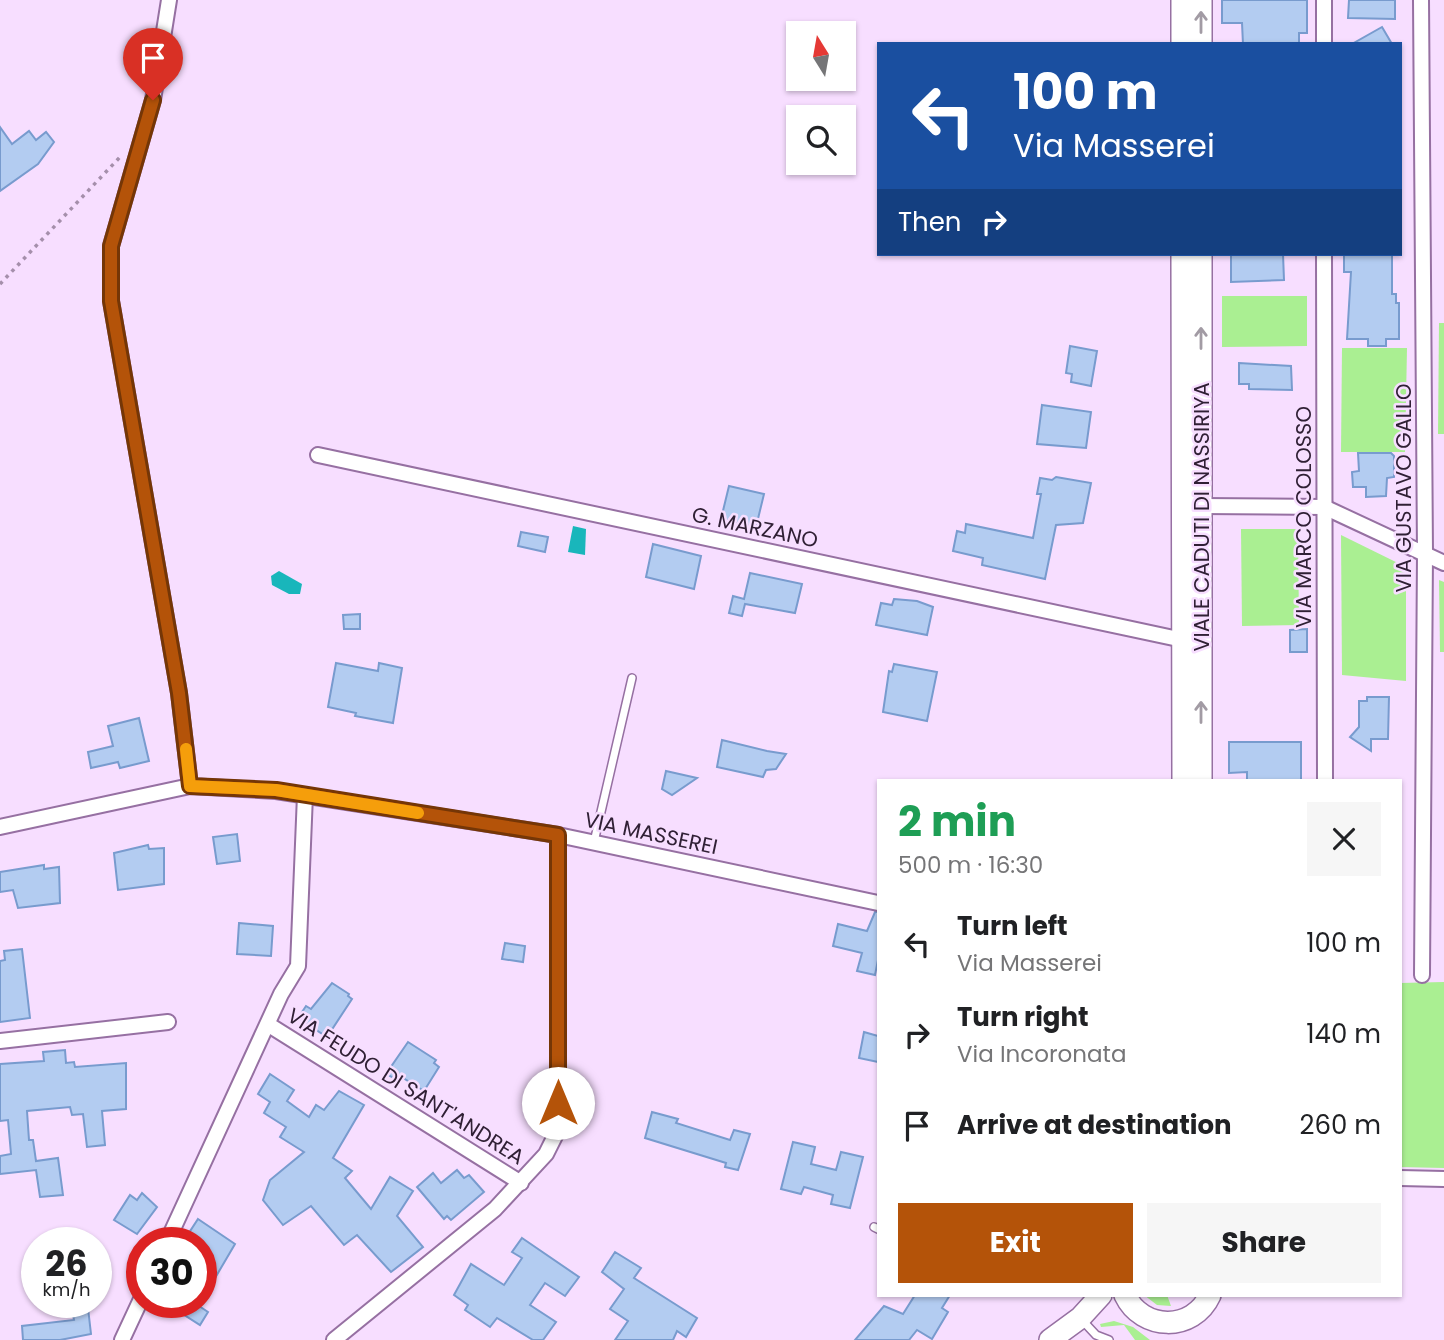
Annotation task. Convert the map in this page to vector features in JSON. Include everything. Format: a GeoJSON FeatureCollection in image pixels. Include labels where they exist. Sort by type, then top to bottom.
{"type":"FeatureCollection","features":[{"type":"Feature","properties":{"kind":"main road"},"geometry":{"type":"LineString","coordinates":[[1182,0],[1182,42]]}},
{"type":"Feature","properties":{"kind":"main road"},"geometry":{"type":"LineString","coordinates":[[1200,0],[1201,42]]}},
{"type":"Feature","properties":{"kind":"main road","name":"VIALE CADUTI DI NASSIRIYA"},"geometry":{"type":"LineString","coordinates":[[1182,256],[1183,779]]}},
{"type":"Feature","properties":{"kind":"main road","name":"VIALE CADUTI DI NASSIRIYA"},"geometry":{"type":"LineString","coordinates":[[1201,256],[1202,779]]}},
{"type":"Feature","properties":{"kind":"main road"},"geometry":{"type":"LineString","coordinates":[[1184,1340],[1196,1313],[1208,1297]]}},
{"type":"Feature","properties":{"kind":"main road"},"geometry":{"type":"LineString","coordinates":[[1050,1340],[1080,1318],[1096,1301],[1135,1307],[1172,1323],[1196,1313]]}},
{"type":"Feature","properties":{"kind":"main road"},"geometry":{"type":"LineString","coordinates":[[1135,1307],[1162,1340]]}},
{"type":"Feature","properties":{"kind":"street"},"geometry":{"type":"LineString","coordinates":[[169,0],[153,100],[111,246],[111,301],[179,693],[190,786]]}},
{"type":"Feature","properties":{"kind":"street"},"geometry":{"type":"LineString","coordinates":[[1324,0],[1324,42]]}},
{"type":"Feature","properties":{"kind":"street","name":"VIA GUSTAVO GALLO"},"geometry":{"type":"LineString","coordinates":[[1421,0],[1425,554],[1422,975]]}},
{"type":"Feature","properties":{"kind":"street","name":"VIA MARCO COLOSSO"},"geometry":{"type":"LineString","coordinates":[[1324,256],[1325,779]]}},
{"type":"Feature","properties":{"kind":"street","name":"G. MARZANO"},"geometry":{"type":"LineString","coordinates":[[318,455],[1183,640]]}},
{"type":"Feature","properties":{"kind":"street"},"geometry":{"type":"LineString","coordinates":[[1201,506],[1324,507],[1444,563]]}},
{"type":"Feature","properties":{"kind":"street","name":"VIA MASSEREI"},"geometry":{"type":"LineString","coordinates":[[0,827],[190,786],[276,790],[558,835],[877,903]]}},
{"type":"Feature","properties":{"kind":"street"},"geometry":{"type":"LineString","coordinates":[[174,1227],[281,994],[298,966],[305,795]]}},
{"type":"Feature","properties":{"kind":"street"},"geometry":{"type":"LineString","coordinates":[[334,1340],[495,1209],[546,1154],[558,1130],[558,835]]}},
{"type":"Feature","properties":{"kind":"street"},"geometry":{"type":"LineString","coordinates":[[0,1041],[168,1022]]}},
{"type":"Feature","properties":{"kind":"street","name":"VIA FEUDO DI SANT'ANDREA"},"geometry":{"type":"LineString","coordinates":[[269,1025],[521,1183]]}},
{"type":"Feature","properties":{"kind":"street"},"geometry":{"type":"LineString","coordinates":[[1402,1178],[1444,1179]]}},
{"type":"Feature","properties":{"kind":"street"},"geometry":{"type":"LineString","coordinates":[[122,1340],[132,1318]]}},
{"type":"Feature","properties":{"kind":"lane"},"geometry":{"type":"LineString","coordinates":[[594,842],[632,678]]}},
{"type":"Feature","properties":{"kind":"lane"},"geometry":{"type":"LineString","coordinates":[[1080,1318],[1096,1335],[1109,1340]]}},
{"type":"Feature","properties":{"kind":"path"},"geometry":{"type":"LineString","coordinates":[[0,284],[114,161],[122,155],[135,155]]}},
{"type":"Feature","properties":{"kind":"shaded area"},"geometry":{"type":"Polygon","coordinates":[[[1222,296],[1307,296],[1307,346],[1222,347],[1222,296]]]}},
{"type":"Feature","properties":{"kind":"shaded area"},"geometry":{"type":"Polygon","coordinates":[[[1439,323],[1444,323],[1444,434],[1438,434],[1439,323]]]}},
{"type":"Feature","properties":{"kind":"shaded area"},"geometry":{"type":"Polygon","coordinates":[[[1342,348],[1407,348],[1405,452],[1341,452],[1342,348]]]}},
{"type":"Feature","properties":{"kind":"shaded area"},"geometry":{"type":"Polygon","coordinates":[[[573,526],[586,529],[585,555],[568,552],[573,526]]]}},
{"type":"Feature","properties":{"kind":"shaded area"},"geometry":{"type":"Polygon","coordinates":[[[1241,529],[1298,529],[1299,625],[1242,626],[1241,529]]]}},
{"type":"Feature","properties":{"kind":"shaded area"},"geometry":{"type":"Polygon","coordinates":[[[1341,535],[1406,567],[1406,681],[1342,675],[1341,535]]]}},
{"type":"Feature","properties":{"kind":"shaded area"},"geometry":{"type":"Polygon","coordinates":[[[279,571],[302,584],[300,594],[289,594],[272,585],[271,576],[279,571]]]}},
{"type":"Feature","properties":{"kind":"shaded area"},"geometry":{"type":"Polygon","coordinates":[[[1439,580],[1444,582],[1444,652],[1440,652],[1439,580]]]}},
{"type":"Feature","properties":{"kind":"shaded area"},"geometry":{"type":"Polygon","coordinates":[[[1444,982],[1444,1168],[1402,1167],[1402,983],[1444,982]]]}},
{"type":"Feature","properties":{"kind":"shaded area"},"geometry":{"type":"Polygon","coordinates":[[[1147,1297],[1168,1297],[1171,1306],[1157,1305],[1147,1297]]]}},
{"type":"Feature","properties":{"kind":"shaded area"},"geometry":{"type":"Polygon","coordinates":[[[1114,1321],[1133,1327],[1150,1340],[1135,1340],[1124,1325],[1101,1327],[1100,1324],[1114,1321]]]}},
{"type":"Feature","properties":{"kind":"building"},"geometry":{"type":"Polygon","coordinates":[[[1222,0],[1307,0],[1307,33],[1299,33],[1299,42],[1243,42],[1242,23],[1222,23],[1222,0]]]}},
{"type":"Feature","properties":{"kind":"building"},"geometry":{"type":"Polygon","coordinates":[[[1349,0],[1395,0],[1395,19],[1348,18],[1349,0]]]}},
{"type":"Feature","properties":{"kind":"building"},"geometry":{"type":"Polygon","coordinates":[[[1382,27],[1391,42],[1356,42],[1382,27]]]}},
{"type":"Feature","properties":{"kind":"building"},"geometry":{"type":"Polygon","coordinates":[[[0,127],[12,144],[29,131],[36,140],[46,132],[54,142],[38,164],[0,191],[0,127]]]}},
{"type":"Feature","properties":{"kind":"building"},"geometry":{"type":"Polygon","coordinates":[[[1231,256],[1283,256],[1284,280],[1231,282],[1231,256]]]}},
{"type":"Feature","properties":{"kind":"building"},"geometry":{"type":"Polygon","coordinates":[[[1344,256],[1392,256],[1392,294],[1396,294],[1396,303],[1399,303],[1399,339],[1386,339],[1386,346],[1368,346],[1368,339],[1347,339],[1351,272],[1344,272],[1344,256]]]}},
{"type":"Feature","properties":{"kind":"building"},"geometry":{"type":"Polygon","coordinates":[[[1070,346],[1097,351],[1091,386],[1071,382],[1072,374],[1066,373],[1070,346]]]}},
{"type":"Feature","properties":{"kind":"building"},"geometry":{"type":"Polygon","coordinates":[[[1239,363],[1291,366],[1292,390],[1249,389],[1249,384],[1239,384],[1239,363]]]}},
{"type":"Feature","properties":{"kind":"building"},"geometry":{"type":"Polygon","coordinates":[[[1042,405],[1091,412],[1086,448],[1037,444],[1042,405]]]}},
{"type":"Feature","properties":{"kind":"building"},"geometry":{"type":"Polygon","coordinates":[[[1358,453],[1391,453],[1394,456],[1394,477],[1387,478],[1386,496],[1366,497],[1366,487],[1353,487],[1352,472],[1359,471],[1358,453]]]}},
{"type":"Feature","properties":{"kind":"building"},"geometry":{"type":"Polygon","coordinates":[[[1056,477],[1091,483],[1083,523],[1056,525],[1045,579],[982,565],[983,558],[953,551],[957,531],[965,533],[966,524],[1033,538],[1041,494],[1037,494],[1040,478],[1052,480],[1056,477]]]}},
{"type":"Feature","properties":{"kind":"building"},"geometry":{"type":"Polygon","coordinates":[[[729,486],[764,494],[756,527],[721,519],[729,486]]]}},
{"type":"Feature","properties":{"kind":"building"},"geometry":{"type":"Polygon","coordinates":[[[521,532],[548,537],[545,552],[518,546],[521,532]]]}},
{"type":"Feature","properties":{"kind":"building"},"geometry":{"type":"Polygon","coordinates":[[[653,544],[701,556],[694,589],[646,577],[653,544]]]}},
{"type":"Feature","properties":{"kind":"building"},"geometry":{"type":"Polygon","coordinates":[[[750,573],[802,584],[795,613],[745,604],[742,616],[729,613],[733,596],[744,599],[750,573]]]}},
{"type":"Feature","properties":{"kind":"building"},"geometry":{"type":"Polygon","coordinates":[[[894,599],[917,601],[933,607],[927,635],[876,625],[881,603],[892,605],[894,599]]]}},
{"type":"Feature","properties":{"kind":"building"},"geometry":{"type":"Polygon","coordinates":[[[360,614],[360,629],[344,629],[343,615],[360,614]]]}},
{"type":"Feature","properties":{"kind":"building"},"geometry":{"type":"Polygon","coordinates":[[[1307,629],[1307,652],[1290,652],[1290,630],[1307,629]]]}},
{"type":"Feature","properties":{"kind":"building"},"geometry":{"type":"Polygon","coordinates":[[[336,663],[378,671],[379,663],[402,668],[393,723],[355,716],[356,713],[328,707],[336,663]]]}},
{"type":"Feature","properties":{"kind":"building"},"geometry":{"type":"Polygon","coordinates":[[[894,664],[937,672],[927,721],[883,712],[889,671],[892,672],[894,664]]]}},
{"type":"Feature","properties":{"kind":"building"},"geometry":{"type":"Polygon","coordinates":[[[1367,697],[1389,697],[1388,739],[1371,739],[1371,751],[1350,737],[1359,727],[1359,701],[1367,701],[1367,697]]]}},
{"type":"Feature","properties":{"kind":"building"},"geometry":{"type":"Polygon","coordinates":[[[139,718],[149,761],[120,768],[118,762],[91,768],[88,752],[113,746],[108,726],[139,718]]]}},
{"type":"Feature","properties":{"kind":"building"},"geometry":{"type":"Polygon","coordinates":[[[722,740],[786,754],[776,769],[766,770],[763,777],[717,767],[722,740]]]}},
{"type":"Feature","properties":{"kind":"building"},"geometry":{"type":"Polygon","coordinates":[[[1229,742],[1301,742],[1301,779],[1247,779],[1247,772],[1229,773],[1229,742]]]}},
{"type":"Feature","properties":{"kind":"building"},"geometry":{"type":"Polygon","coordinates":[[[666,771],[697,778],[672,795],[662,789],[666,771]]]}},
{"type":"Feature","properties":{"kind":"building"},"geometry":{"type":"Polygon","coordinates":[[[237,834],[240,861],[217,864],[213,837],[237,834]]]}},
{"type":"Feature","properties":{"kind":"building"},"geometry":{"type":"Polygon","coordinates":[[[148,845],[149,849],[164,848],[164,884],[118,890],[114,853],[148,845]]]}},
{"type":"Feature","properties":{"kind":"building"},"geometry":{"type":"Polygon","coordinates":[[[44,865],[44,869],[59,867],[60,903],[18,908],[13,890],[0,892],[0,872],[44,865]]]}},
{"type":"Feature","properties":{"kind":"building"},"geometry":{"type":"Polygon","coordinates":[[[877,912],[875,975],[857,971],[862,953],[833,946],[838,924],[867,931],[877,912]]]}},
{"type":"Feature","properties":{"kind":"building"},"geometry":{"type":"Polygon","coordinates":[[[239,923],[273,926],[271,956],[237,954],[239,923]]]}},
{"type":"Feature","properties":{"kind":"building"},"geometry":{"type":"Polygon","coordinates":[[[505,943],[525,946],[523,962],[502,959],[505,943]]]}},
{"type":"Feature","properties":{"kind":"building"},"geometry":{"type":"Polygon","coordinates":[[[22,949],[30,1018],[0,1022],[0,961],[5,960],[4,951],[22,949]]]}},
{"type":"Feature","properties":{"kind":"building"},"geometry":{"type":"Polygon","coordinates":[[[332,983],[352,999],[327,1037],[298,1018],[306,1006],[311,1009],[332,983]]]}},
{"type":"Feature","properties":{"kind":"building"},"geometry":{"type":"Polygon","coordinates":[[[864,1032],[877,1036],[877,1062],[859,1058],[864,1032]]]}},
{"type":"Feature","properties":{"kind":"building"},"geometry":{"type":"Polygon","coordinates":[[[408,1042],[436,1060],[434,1063],[439,1067],[424,1091],[403,1078],[401,1082],[386,1074],[408,1042]]]}},
{"type":"Feature","properties":{"kind":"building"},"geometry":{"type":"Polygon","coordinates":[[[65,1050],[66,1063],[74,1062],[75,1067],[126,1063],[126,1109],[102,1111],[105,1145],[87,1147],[83,1114],[72,1115],[70,1107],[27,1111],[29,1140],[33,1140],[36,1161],[58,1158],[63,1195],[40,1197],[36,1170],[0,1174],[0,1156],[11,1154],[8,1120],[0,1121],[0,1064],[44,1061],[43,1052],[65,1050]]]}},
{"type":"Feature","properties":{"kind":"building"},"geometry":{"type":"Polygon","coordinates":[[[270,1074],[294,1090],[287,1101],[309,1117],[316,1105],[324,1110],[339,1091],[364,1105],[333,1158],[352,1171],[345,1178],[371,1209],[390,1177],[413,1191],[397,1216],[423,1247],[391,1272],[357,1235],[344,1245],[311,1206],[283,1225],[263,1200],[270,1180],[304,1152],[280,1137],[286,1127],[264,1113],[270,1102],[258,1094],[270,1074]]]}},
{"type":"Feature","properties":{"kind":"building"},"geometry":{"type":"Polygon","coordinates":[[[652,1112],[678,1119],[676,1123],[730,1140],[734,1130],[750,1134],[738,1170],[725,1167],[726,1163],[645,1138],[652,1112]]]}},
{"type":"Feature","properties":{"kind":"building"},"geometry":{"type":"Polygon","coordinates":[[[793,1142],[815,1147],[811,1164],[836,1170],[841,1152],[863,1157],[850,1208],[831,1204],[833,1195],[804,1187],[801,1194],[781,1189],[793,1142]]]}},
{"type":"Feature","properties":{"kind":"building"},"geometry":{"type":"Polygon","coordinates":[[[457,1170],[464,1178],[469,1175],[484,1192],[451,1220],[447,1216],[444,1219],[417,1187],[433,1173],[441,1183],[457,1170]]]}},
{"type":"Feature","properties":{"kind":"building"},"geometry":{"type":"Polygon","coordinates":[[[142,1193],[157,1207],[142,1227],[126,1227],[114,1220],[130,1195],[137,1200],[142,1193]]]}},
{"type":"Feature","properties":{"kind":"building"},"geometry":{"type":"Polygon","coordinates":[[[198,1219],[210,1227],[193,1227],[198,1219]]]}},
{"type":"Feature","properties":{"kind":"building"},"geometry":{"type":"Polygon","coordinates":[[[217,1232],[235,1244],[217,1275],[217,1232]]]}},
{"type":"Feature","properties":{"kind":"building"},"geometry":{"type":"Polygon","coordinates":[[[522,1238],[579,1277],[565,1296],[545,1283],[530,1305],[556,1322],[543,1340],[533,1340],[497,1318],[490,1327],[465,1310],[468,1305],[454,1295],[471,1264],[504,1285],[522,1258],[512,1252],[522,1238]]]}},
{"type":"Feature","properties":{"kind":"building"},"geometry":{"type":"Polygon","coordinates":[[[615,1252],[641,1268],[634,1278],[697,1318],[686,1337],[677,1331],[673,1340],[615,1340],[628,1321],[610,1309],[624,1289],[602,1272],[615,1252]]]}},
{"type":"Feature","properties":{"kind":"building"},"geometry":{"type":"Polygon","coordinates":[[[914,1297],[949,1297],[942,1308],[948,1312],[932,1339],[917,1330],[909,1340],[855,1340],[884,1306],[903,1314],[914,1297]]]}},
{"type":"Feature","properties":{"kind":"building"},"geometry":{"type":"Polygon","coordinates":[[[89,1318],[91,1334],[60,1340],[23,1340],[22,1326],[89,1318]]]}},
{"type":"Feature","properties":{"kind":"building"},"geometry":{"type":"Polygon","coordinates":[[[189,1318],[204,1318],[200,1325],[189,1318]]]}},
{"type":"Feature","properties":{"kind":"slow traffic"},"geometry":{"type":"LineString","coordinates":[[186,749],[190,786],[276,790],[418,813]]}},
{"type":"Feature","properties":{"kind":"route"},"geometry":{"type":"LineString","coordinates":[[153,100],[111,246],[111,301],[179,693],[190,786],[276,790],[558,835],[558,1103]]}}]}
